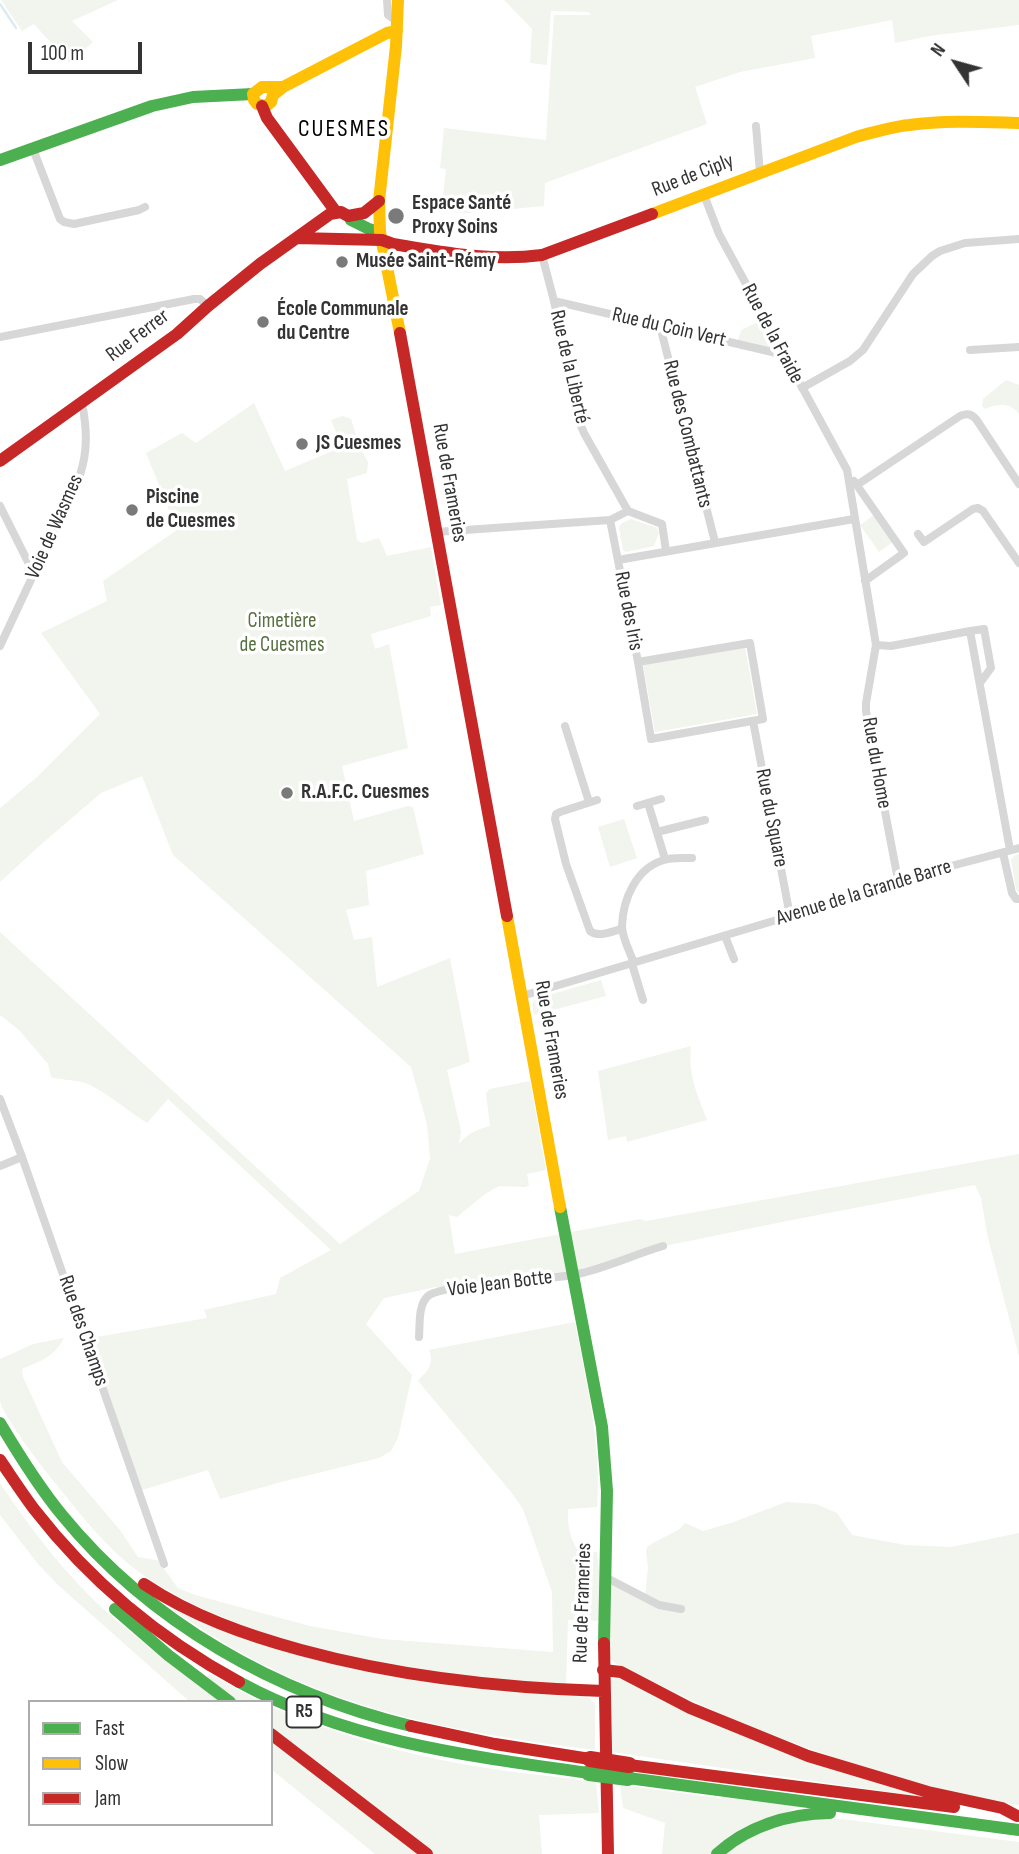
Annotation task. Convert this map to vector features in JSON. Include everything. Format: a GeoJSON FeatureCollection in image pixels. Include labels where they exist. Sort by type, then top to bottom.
{"type":"FeatureCollection","features":[{"type":"Feature","properties":{"kind":"main road","name":"Rue de Frameries"},"geometry":{"type":"LineString","coordinates":[[398,0],[379,201],[381,236],[602,1427],[607,1491],[603,1691],[608,1854]]}},
{"type":"Feature","properties":{"kind":"main road"},"geometry":{"type":"LineString","coordinates":[[0,160],[126,114],[171,101],[202,96],[268,94],[397,31]]}},
{"type":"Feature","properties":{"kind":"main road"},"geometry":{"type":"LineString","coordinates":[[268,94],[267,118],[350,230],[339,239]]}},
{"type":"Feature","properties":{"kind":"main road","name":"Rue de Ciply"},"geometry":{"type":"LineString","coordinates":[[381,236],[393,244],[491,259],[542,255],[856,137],[912,124],[968,121],[1019,123]]}},
{"type":"Feature","properties":{"kind":"main road","name":"Rue Ferrer"},"geometry":{"type":"LineString","coordinates":[[0,461],[177,334],[260,264],[296,238],[341,216],[364,213],[379,201]]}},
{"type":"Feature","properties":{"kind":"main road"},"geometry":{"type":"LineString","coordinates":[[341,216],[381,236]]}},
{"type":"Feature","properties":{"kind":"main road"},"geometry":{"type":"LineString","coordinates":[[339,239],[325,227],[341,216]]}},
{"type":"Feature","properties":{"kind":"main road"},"geometry":{"type":"LineString","coordinates":[[296,238],[381,236]]}},
{"type":"Feature","properties":{"kind":"main road","name":"R5"},"geometry":{"type":"LineString","coordinates":[[0,1423],[46,1493],[70,1524],[99,1554],[132,1586],[193,1633],[229,1656],[301,1691],[379,1718],[589,1766]]}},
{"type":"Feature","properties":{"kind":"main road","name":"R5"},"geometry":{"type":"LineString","coordinates":[[0,1460],[31,1505],[66,1547],[119,1599],[185,1650],[220,1672],[295,1709],[373,1736],[466,1755],[589,1766],[1018,1820]]}},
{"type":"Feature","properties":{"kind":"main road"},"geometry":{"type":"LineString","coordinates":[[66,1547],[74,1568],[116,1610],[227,1700]]}},
{"type":"Feature","properties":{"kind":"main road"},"geometry":{"type":"LineString","coordinates":[[99,1554],[116,1562],[158,1593],[198,1614],[250,1635],[297,1649],[347,1662],[437,1679],[505,1687],[603,1691]]}},
{"type":"Feature","properties":{"kind":"main road"},"geometry":{"type":"LineString","coordinates":[[603,1670],[621,1672],[701,1713],[808,1756],[928,1792],[1002,1808],[1018,1820]]}},
{"type":"Feature","properties":{"kind":"main road"},"geometry":{"type":"LineString","coordinates":[[273,1736],[427,1854]]}},
{"type":"Feature","properties":{"kind":"main road","name":"R5"},"geometry":{"type":"LineString","coordinates":[[628,1771],[860,1809],[1018,1820]]}},
{"type":"Feature","properties":{"kind":"main road"},"geometry":{"type":"LineString","coordinates":[[717,1854],[737,1838],[770,1821],[812,1812],[839,1813],[860,1809]]}},
{"type":"Feature","properties":{"kind":"street"},"geometry":{"type":"LineString","coordinates":[[387,0],[388,15],[397,31]]}},
{"type":"Feature","properties":{"kind":"street"},"geometry":{"type":"LineString","coordinates":[[757,126],[760,173]]}},
{"type":"Feature","properties":{"kind":"street"},"geometry":{"type":"LineString","coordinates":[[33,149],[60,219],[64,222],[74,224],[145,207]]}},
{"type":"Feature","properties":{"kind":"street","name":"Rue de la Fraide"},"geometry":{"type":"LineString","coordinates":[[704,195],[719,234],[846,470],[904,553],[864,580]]}},
{"type":"Feature","properties":{"kind":"street"},"geometry":{"type":"LineString","coordinates":[[802,388],[850,361],[863,350],[919,268],[932,256],[965,243],[1019,239]]}},
{"type":"Feature","properties":{"kind":"street","name":"Rue de la Liberté"},"geometry":{"type":"LineString","coordinates":[[542,255],[577,416],[628,512]]}},
{"type":"Feature","properties":{"kind":"street"},"geometry":{"type":"LineString","coordinates":[[0,337],[194,299],[200,299],[208,306]]}},
{"type":"Feature","properties":{"kind":"street","name":"Rue du Coin Vert"},"geometry":{"type":"LineString","coordinates":[[554,301],[785,355]]}},
{"type":"Feature","properties":{"kind":"street","name":"Rue des Combattants"},"geometry":{"type":"LineString","coordinates":[[660,326],[715,542]]}},
{"type":"Feature","properties":{"kind":"street"},"geometry":{"type":"LineString","coordinates":[[970,350],[1019,347]]}},
{"type":"Feature","properties":{"kind":"street","name":"Voie de Wasmes"},"geometry":{"type":"LineString","coordinates":[[0,646],[84,462],[86,424],[82,403]]}},
{"type":"Feature","properties":{"kind":"street"},"geometry":{"type":"LineString","coordinates":[[857,485],[965,414],[971,414],[976,419],[1019,484]]}},
{"type":"Feature","properties":{"kind":"street","name":"Rue de la Fraide"},"geometry":{"type":"LineString","coordinates":[[846,470],[876,645]]}},
{"type":"Feature","properties":{"kind":"street"},"geometry":{"type":"LineString","coordinates":[[0,506],[34,574]]}},
{"type":"Feature","properties":{"kind":"street"},"geometry":{"type":"LineString","coordinates":[[918,534],[924,542],[972,509],[978,508],[983,511],[1019,563]]}},
{"type":"Feature","properties":{"kind":"street"},"geometry":{"type":"LineString","coordinates":[[436,532],[610,520],[628,512],[662,524],[666,551]]}},
{"type":"Feature","properties":{"kind":"street"},"geometry":{"type":"LineString","coordinates":[[618,560],[853,519]]}},
{"type":"Feature","properties":{"kind":"street","name":"Rue des Iris"},"geometry":{"type":"LineString","coordinates":[[610,520],[651,738],[753,721]]}},
{"type":"Feature","properties":{"kind":"street"},"geometry":{"type":"LineString","coordinates":[[876,645],[891,646],[985,629],[991,668],[979,683]]}},
{"type":"Feature","properties":{"kind":"street"},"geometry":{"type":"LineString","coordinates":[[970,631],[1011,850],[1012,893],[1019,899]]}},
{"type":"Feature","properties":{"kind":"street"},"geometry":{"type":"LineString","coordinates":[[638,662],[750,643],[763,719],[753,721]]}},
{"type":"Feature","properties":{"kind":"street","name":"Rue du Home"},"geometry":{"type":"LineString","coordinates":[[876,645],[866,711],[898,880]]}},
{"type":"Feature","properties":{"kind":"street","name":"Rue du Square"},"geometry":{"type":"LineString","coordinates":[[753,721],[790,916]]}},
{"type":"Feature","properties":{"kind":"street"},"geometry":{"type":"LineString","coordinates":[[565,726],[593,801],[556,814],[566,864],[590,931],[601,934],[622,929]]}},
{"type":"Feature","properties":{"kind":"street"},"geometry":{"type":"LineString","coordinates":[[637,806],[661,799]]}},
{"type":"Feature","properties":{"kind":"street"},"geometry":{"type":"LineString","coordinates":[[648,803],[665,859]]}},
{"type":"Feature","properties":{"kind":"street"},"geometry":{"type":"LineString","coordinates":[[657,832],[705,820]]}},
{"type":"Feature","properties":{"kind":"street","name":"Avenue de la Grande Barre"},"geometry":{"type":"LineString","coordinates":[[522,996],[790,916],[898,880],[1011,850]]}},
{"type":"Feature","properties":{"kind":"street"},"geometry":{"type":"LineString","coordinates":[[643,1000],[622,929],[626,900],[644,872],[665,859],[692,858]]}},
{"type":"Feature","properties":{"kind":"street"},"geometry":{"type":"LineString","coordinates":[[725,936],[734,958]]}},
{"type":"Feature","properties":{"kind":"street","name":"Rue des Champs"},"geometry":{"type":"LineString","coordinates":[[0,1098],[164,1564]]}},
{"type":"Feature","properties":{"kind":"street"},"geometry":{"type":"LineString","coordinates":[[0,1166],[22,1157]]}},
{"type":"Feature","properties":{"kind":"street"},"geometry":{"type":"LineString","coordinates":[[574,1275],[663,1246]]}},
{"type":"Feature","properties":{"kind":"street","name":"Voie Jean Botte"},"geometry":{"type":"LineString","coordinates":[[419,1337],[422,1308],[431,1294],[476,1284],[574,1275]]}},
{"type":"Feature","properties":{"kind":"street"},"geometry":{"type":"LineString","coordinates":[[604,1577],[659,1605],[681,1609]]}},
{"type":"Feature","properties":{"kind":"green space"},"geometry":{"type":"Polygon","coordinates":[[[1,0],[118,0],[72,21],[93,42],[69,63],[34,24],[22,31],[1,0]]]}},
{"type":"Feature","properties":{"kind":"green space"},"geometry":{"type":"Polygon","coordinates":[[[504,0],[1019,0],[1019,25],[895,43],[892,20],[811,36],[815,58],[740,72],[695,87],[707,124],[545,183],[544,206],[469,213],[441,212],[446,169],[440,168],[444,128],[546,140],[554,15],[590,15],[589,12],[551,11],[547,65],[530,63],[532,29],[504,0]]]}},
{"type":"Feature","properties":{"kind":"green space"},"geometry":{"type":"Polygon","coordinates":[[[760,321],[772,343],[770,348],[738,340],[741,330],[760,321]]]}},
{"type":"Feature","properties":{"kind":"green space"},"geometry":{"type":"Polygon","coordinates":[[[1006,380],[1019,385],[1019,414],[1008,406],[999,405],[985,409],[982,406],[983,399],[1006,380]]]}},
{"type":"Feature","properties":{"kind":"green space","name":"Cimetière de Cuesmes"},"geometry":{"type":"Polygon","coordinates":[[[254,403],[285,471],[342,447],[331,420],[343,416],[351,419],[359,445],[368,462],[367,473],[347,479],[357,540],[362,543],[379,538],[387,556],[431,547],[441,605],[430,607],[431,616],[371,634],[375,649],[389,644],[408,748],[342,766],[354,821],[408,806],[413,807],[424,854],[366,871],[369,905],[346,910],[354,940],[372,937],[377,987],[450,958],[470,1062],[447,1070],[461,1131],[459,1144],[473,1132],[490,1126],[486,1093],[490,1089],[530,1081],[546,1170],[527,1174],[529,1185],[526,1187],[499,1186],[457,1217],[449,1215],[455,1254],[640,1219],[646,1221],[1019,1154],[1019,1356],[988,1238],[981,1198],[975,1185],[664,1246],[572,1273],[441,1292],[436,1287],[384,1298],[366,1324],[412,1375],[398,1438],[391,1451],[379,1458],[220,1499],[208,1470],[139,1491],[85,1339],[207,1318],[204,1310],[276,1294],[280,1278],[331,1250],[168,1099],[147,1123],[90,1085],[51,1077],[48,1064],[19,1030],[0,1015],[0,932],[340,1244],[419,1191],[430,1159],[427,1124],[411,1067],[173,855],[142,776],[101,793],[0,882],[0,808],[36,778],[100,714],[41,633],[107,601],[103,581],[177,530],[146,453],[182,433],[196,443],[254,403]]]}},
{"type":"Feature","properties":{"kind":"green space"},"geometry":{"type":"Polygon","coordinates":[[[874,515],[893,542],[879,552],[860,525],[874,515]]]}},
{"type":"Feature","properties":{"kind":"green space"},"geometry":{"type":"Polygon","coordinates":[[[631,519],[657,528],[659,533],[654,546],[626,552],[623,550],[619,527],[631,519]]]}},
{"type":"Feature","properties":{"kind":"green space"},"geometry":{"type":"Polygon","coordinates":[[[745,647],[757,714],[655,732],[643,665],[745,647]]]}},
{"type":"Feature","properties":{"kind":"green space"},"geometry":{"type":"Polygon","coordinates":[[[624,819],[637,858],[610,867],[598,827],[624,819]]]}},
{"type":"Feature","properties":{"kind":"green space"},"geometry":{"type":"Polygon","coordinates":[[[1019,854],[1019,893],[1011,860],[1019,854]]]}},
{"type":"Feature","properties":{"kind":"green space"},"geometry":{"type":"Polygon","coordinates":[[[601,980],[606,996],[534,1015],[532,1005],[535,999],[601,980]]]}},
{"type":"Feature","properties":{"kind":"green space"},"geometry":{"type":"Polygon","coordinates":[[[691,1046],[692,1075],[707,1120],[627,1142],[626,1136],[608,1140],[598,1071],[691,1046]]]}},
{"type":"Feature","properties":{"kind":"green space"},"geometry":{"type":"Polygon","coordinates":[[[575,1322],[592,1414],[598,1484],[597,1507],[568,1509],[568,1521],[578,1551],[597,1552],[604,1621],[568,1620],[566,1686],[450,1674],[323,1650],[250,1628],[181,1598],[135,1569],[99,1535],[34,1456],[8,1418],[0,1401],[0,1359],[33,1344],[64,1338],[51,1354],[22,1369],[23,1377],[62,1462],[120,1530],[138,1557],[161,1561],[178,1588],[310,1626],[382,1639],[553,1652],[552,1592],[523,1509],[418,1381],[431,1364],[429,1350],[575,1322]]]}},
{"type":"Feature","properties":{"kind":"green space"},"geometry":{"type":"Polygon","coordinates":[[[0,1483],[51,1553],[94,1600],[137,1638],[217,1700],[188,1700],[58,1585],[0,1515],[0,1483]]]}},
{"type":"Feature","properties":{"kind":"green space"},"geometry":{"type":"Polygon","coordinates":[[[786,1502],[816,1504],[837,1513],[852,1535],[905,1545],[951,1547],[1019,1533],[1019,1805],[898,1780],[745,1726],[610,1659],[610,1583],[645,1597],[647,1547],[680,1529],[685,1523],[703,1531],[786,1502]]]}},
{"type":"Feature","properties":{"kind":"green space"},"geometry":{"type":"Polygon","coordinates":[[[171,1609],[332,1662],[586,1696],[595,1703],[595,1750],[467,1731],[382,1711],[341,1698],[250,1658],[171,1609]]]}},
{"type":"Feature","properties":{"kind":"green space"},"geometry":{"type":"Polygon","coordinates":[[[207,1675],[211,1675],[256,1700],[236,1700],[207,1675]]]}},
{"type":"Feature","properties":{"kind":"green space"},"geometry":{"type":"Polygon","coordinates":[[[617,1677],[930,1798],[612,1752],[611,1681],[617,1677]]]}},
{"type":"Feature","properties":{"kind":"green space"},"geometry":{"type":"Polygon","coordinates":[[[273,1708],[341,1733],[413,1754],[479,1767],[596,1782],[599,1813],[539,1815],[542,1854],[434,1854],[273,1730],[273,1708]]]}},
{"type":"Feature","properties":{"kind":"green space"},"geometry":{"type":"Polygon","coordinates":[[[273,1743],[418,1854],[375,1854],[273,1771],[273,1743]]]}},
{"type":"Feature","properties":{"kind":"green space"},"geometry":{"type":"Polygon","coordinates":[[[620,1785],[799,1806],[713,1854],[662,1854],[665,1823],[623,1808],[620,1785]]]}},
{"type":"Feature","properties":{"kind":"green space"},"geometry":{"type":"Polygon","coordinates":[[[813,1819],[842,1819],[1019,1842],[1019,1854],[725,1854],[760,1831],[813,1819]]]}},
{"type":"Feature","properties":{"kind":"waterway"},"geometry":{"type":"LineString","coordinates":[[0,4],[16,28]]}},
{"type":"Feature","properties":{"kind":"traffic: fast"},"geometry":{"type":"LineString","coordinates":[[0,160],[152,106],[193,97],[253,94]]}},
{"type":"Feature","properties":{"kind":"traffic: fast"},"geometry":{"type":"LineString","coordinates":[[351,220],[380,232]]}},
{"type":"Feature","properties":{"kind":"traffic: fast"},"geometry":{"type":"LineString","coordinates":[[560,1207],[602,1427],[607,1491],[604,1643]]}},
{"type":"Feature","properties":{"kind":"traffic: fast"},"geometry":{"type":"LineString","coordinates":[[0,1423],[62,1515],[97,1554],[135,1589],[176,1621],[265,1674],[312,1695],[411,1726]]}},
{"type":"Feature","properties":{"kind":"traffic: fast"},"geometry":{"type":"LineString","coordinates":[[115,1609],[168,1655],[227,1700]]}},
{"type":"Feature","properties":{"kind":"traffic: fast"},"geometry":{"type":"LineString","coordinates":[[239,1682],[322,1719],[365,1732],[454,1752],[589,1773]]}},
{"type":"Feature","properties":{"kind":"traffic: fast"},"geometry":{"type":"LineString","coordinates":[[589,1773],[628,1778]]}},
{"type":"Feature","properties":{"kind":"traffic: fast"},"geometry":{"type":"LineString","coordinates":[[628,1778],[1019,1830]]}},
{"type":"Feature","properties":{"kind":"traffic: fast"},"geometry":{"type":"LineString","coordinates":[[717,1854],[742,1836],[769,1823],[830,1813]]}},
{"type":"Feature","properties":{"kind":"traffic: slow"},"geometry":{"type":"LineString","coordinates":[[398,0],[396,46],[379,201],[380,232],[400,333]]}},
{"type":"Feature","properties":{"kind":"traffic: slow"},"geometry":{"type":"LineString","coordinates":[[253,94],[257,104],[266,106],[273,95],[283,87],[387,33],[397,31]]}},
{"type":"Feature","properties":{"kind":"traffic: slow"},"geometry":{"type":"LineString","coordinates":[[253,94],[262,87],[283,87]]}},
{"type":"Feature","properties":{"kind":"traffic: slow"},"geometry":{"type":"LineString","coordinates":[[652,214],[856,137],[883,130],[937,122],[1019,123]]}},
{"type":"Feature","properties":{"kind":"traffic: slow"},"geometry":{"type":"LineString","coordinates":[[507,916],[560,1207]]}},
{"type":"Feature","properties":{"kind":"traffic: jam"},"geometry":{"type":"LineString","coordinates":[[262,106],[267,118],[336,212]]}},
{"type":"Feature","properties":{"kind":"traffic: jam"},"geometry":{"type":"LineString","coordinates":[[0,461],[177,334],[260,264],[330,214],[341,212],[348,216],[364,213],[379,201]]}},
{"type":"Feature","properties":{"kind":"traffic: jam"},"geometry":{"type":"LineString","coordinates":[[296,238],[382,240],[467,255],[523,257],[542,255],[652,214]]}},
{"type":"Feature","properties":{"kind":"traffic: jam"},"geometry":{"type":"LineString","coordinates":[[400,333],[507,916]]}},
{"type":"Feature","properties":{"kind":"traffic: jam"},"geometry":{"type":"LineString","coordinates":[[0,1460],[55,1535],[102,1584],[181,1647],[239,1682]]}},
{"type":"Feature","properties":{"kind":"traffic: jam"},"geometry":{"type":"LineString","coordinates":[[144,1584],[181,1606],[240,1631],[338,1659],[451,1680],[603,1691]]}},
{"type":"Feature","properties":{"kind":"traffic: jam"},"geometry":{"type":"LineString","coordinates":[[604,1643],[608,1854]]}},
{"type":"Feature","properties":{"kind":"traffic: jam"},"geometry":{"type":"LineString","coordinates":[[603,1670],[621,1672],[690,1708],[808,1756],[928,1792],[1002,1808],[1017,1816]]}},
{"type":"Feature","properties":{"kind":"traffic: jam"},"geometry":{"type":"LineString","coordinates":[[411,1726],[495,1744],[590,1759]]}},
{"type":"Feature","properties":{"kind":"traffic: jam"},"geometry":{"type":"LineString","coordinates":[[273,1736],[427,1854]]}},
{"type":"Feature","properties":{"kind":"traffic: jam"},"geometry":{"type":"LineString","coordinates":[[590,1759],[629,1765]]}},
{"type":"Feature","properties":{"kind":"traffic: jam"},"geometry":{"type":"LineString","coordinates":[[629,1765],[954,1807]]}},
{"type":"Feature","properties":{"kind":"place","name":"Espace Santé Proxy Soins"},"geometry":{"type":"Point","coordinates":[396,216]}},
{"type":"Feature","properties":{"kind":"place","name":"Musée Saint-Rémy"},"geometry":{"type":"Point","coordinates":[342,262]}},
{"type":"Feature","properties":{"kind":"place","name":"École Communale du Centre"},"geometry":{"type":"Point","coordinates":[263,322]}},
{"type":"Feature","properties":{"kind":"place","name":"JS Cuesmes"},"geometry":{"type":"Point","coordinates":[302,444]}},
{"type":"Feature","properties":{"kind":"place","name":"Piscine de Cuesmes"},"geometry":{"type":"Point","coordinates":[132,510]}},
{"type":"Feature","properties":{"kind":"place","name":"R.A.F.C. Cuesmes"},"geometry":{"type":"Point","coordinates":[287,793]}},
{"type":"Feature","properties":{"kind":"district","name":"CUESMES"},"geometry":{"type":"Point","coordinates":[344,130]}}]}
